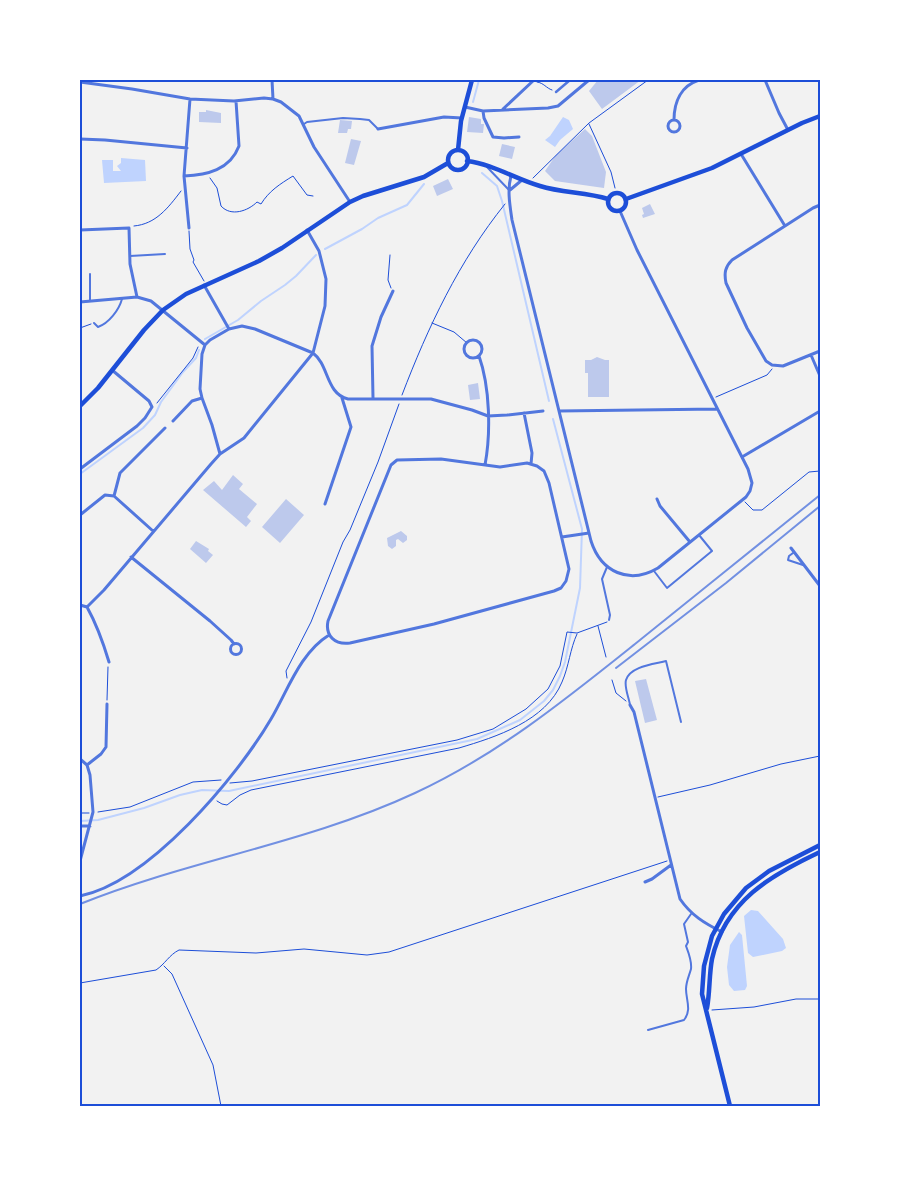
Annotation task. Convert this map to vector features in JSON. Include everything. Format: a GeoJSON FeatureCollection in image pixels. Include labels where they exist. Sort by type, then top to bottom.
{"type":"FeatureCollection","features":[{"type":"Feature","properties":{"kind":"main road"},"geometry":{"type":"LineString","coordinates":[[458,150],[464,107],[472,80]]}},
{"type":"Feature","properties":{"kind":"main road"},"geometry":{"type":"LineString","coordinates":[[626,199],[692,176],[820,116]]}},
{"type":"Feature","properties":{"kind":"main road"},"geometry":{"type":"LineString","coordinates":[[458,150],[466,154],[468,161],[460,170],[451,168],[448,163],[450,154],[458,150]]}},
{"type":"Feature","properties":{"kind":"main road"},"geometry":{"type":"LineString","coordinates":[[468,161],[483,163],[511,176],[550,189],[608,199]]}},
{"type":"Feature","properties":{"kind":"main road"},"geometry":{"type":"LineString","coordinates":[[80,406],[144,330],[163,310],[186,294],[259,261],[282,248],[350,202],[363,196],[424,177],[448,163]]}},
{"type":"Feature","properties":{"kind":"main road"},"geometry":{"type":"LineString","coordinates":[[617,192],[623,194],[626,199],[626,206],[620,211],[612,210],[608,205],[608,199],[611,194],[617,192]]}},
{"type":"Feature","properties":{"kind":"main road"},"geometry":{"type":"LineString","coordinates":[[730,1106],[702,994],[705,957],[715,929],[731,904],[752,884],[784,863],[820,845]]}},
{"type":"Feature","properties":{"kind":"main road"},"geometry":{"type":"LineString","coordinates":[[707,1010],[711,966],[715,949],[722,932],[740,904],[761,884],[790,866],[820,852]]}},
{"type":"Feature","properties":{"kind":"street"},"geometry":{"type":"LineString","coordinates":[[272,80],[273,99]]}},
{"type":"Feature","properties":{"kind":"street"},"geometry":{"type":"LineString","coordinates":[[502,109],[534,80]]}},
{"type":"Feature","properties":{"kind":"street"},"geometry":{"type":"LineString","coordinates":[[556,92],[570,80]]}},
{"type":"Feature","properties":{"kind":"street"},"geometry":{"type":"LineString","coordinates":[[464,107],[482,112],[558,106],[589,80]]}},
{"type":"Feature","properties":{"kind":"street"},"geometry":{"type":"LineString","coordinates":[[674,120],[675,106],[679,96],[686,87],[699,80]]}},
{"type":"Feature","properties":{"kind":"street"},"geometry":{"type":"LineString","coordinates":[[765,80],[788,130]]}},
{"type":"Feature","properties":{"kind":"street"},"geometry":{"type":"LineString","coordinates":[[80,82],[132,88],[190,99],[236,101],[273,99],[282,102],[292,109],[304,124],[314,147],[350,202]]}},
{"type":"Feature","properties":{"kind":"street"},"geometry":{"type":"LineString","coordinates":[[189,228],[184,176],[190,99]]}},
{"type":"Feature","properties":{"kind":"street"},"geometry":{"type":"LineString","coordinates":[[184,176],[208,174],[221,168],[237,152],[239,146],[236,101]]}},
{"type":"Feature","properties":{"kind":"street"},"geometry":{"type":"LineString","coordinates":[[482,112],[493,137],[518,137]]}},
{"type":"Feature","properties":{"kind":"street"},"geometry":{"type":"LineString","coordinates":[[378,129],[444,117],[462,118]]}},
{"type":"Feature","properties":{"kind":"street"},"geometry":{"type":"LineString","coordinates":[[80,139],[186,148]]}},
{"type":"Feature","properties":{"kind":"street"},"geometry":{"type":"LineString","coordinates":[[741,154],[785,226]]}},
{"type":"Feature","properties":{"kind":"street"},"geometry":{"type":"LineString","coordinates":[[511,176],[512,220],[558,411],[595,553],[607,567],[617,572],[628,575],[641,575],[654,571],[736,506],[748,494],[751,488],[751,477],[637,250],[620,211]]}},
{"type":"Feature","properties":{"kind":"street"},"geometry":{"type":"LineString","coordinates":[[510,191],[522,180]]}},
{"type":"Feature","properties":{"kind":"street"},"geometry":{"type":"LineString","coordinates":[[820,205],[732,260],[725,271],[726,283],[747,328],[762,354],[772,366],[784,366],[820,351]]}},
{"type":"Feature","properties":{"kind":"street"},"geometry":{"type":"LineString","coordinates":[[80,230],[129,228],[130,256],[137,297]]}},
{"type":"Feature","properties":{"kind":"street"},"geometry":{"type":"LineString","coordinates":[[88,607],[220,454],[244,438],[313,353],[325,306],[326,279],[319,251],[307,230]]}},
{"type":"Feature","properties":{"kind":"street"},"geometry":{"type":"LineString","coordinates":[[205,284],[228,327]]}},
{"type":"Feature","properties":{"kind":"street"},"geometry":{"type":"LineString","coordinates":[[373,398],[372,346],[381,317],[393,291]]}},
{"type":"Feature","properties":{"kind":"street"},"geometry":{"type":"LineString","coordinates":[[80,302],[137,297],[151,301],[205,345]]}},
{"type":"Feature","properties":{"kind":"street"},"geometry":{"type":"LineString","coordinates":[[220,454],[202,398],[202,361],[205,345],[228,327],[242,326],[255,329],[313,353],[320,359],[332,388],[342,398],[431,399],[458,405],[488,416],[543,411]]}},
{"type":"Feature","properties":{"kind":"street"},"geometry":{"type":"LineString","coordinates":[[474,341],[479,343],[482,350],[479,356],[468,357],[464,352],[467,343],[474,341]]}},
{"type":"Feature","properties":{"kind":"street"},"geometry":{"type":"LineString","coordinates":[[811,355],[820,376]]}},
{"type":"Feature","properties":{"kind":"street"},"geometry":{"type":"LineString","coordinates":[[479,356],[484,368],[488,416],[485,465]]}},
{"type":"Feature","properties":{"kind":"street"},"geometry":{"type":"LineString","coordinates":[[80,469],[137,426],[152,407],[149,401],[112,370]]}},
{"type":"Feature","properties":{"kind":"street"},"geometry":{"type":"LineString","coordinates":[[173,421],[192,401],[202,398]]}},
{"type":"Feature","properties":{"kind":"street"},"geometry":{"type":"LineString","coordinates":[[325,504],[351,427],[342,398]]}},
{"type":"Feature","properties":{"kind":"street"},"geometry":{"type":"LineString","coordinates":[[558,411],[717,409]]}},
{"type":"Feature","properties":{"kind":"street"},"geometry":{"type":"LineString","coordinates":[[742,456],[820,411]]}},
{"type":"Feature","properties":{"kind":"street"},"geometry":{"type":"LineString","coordinates":[[524,414],[532,453],[531,464]]}},
{"type":"Feature","properties":{"kind":"street"},"geometry":{"type":"LineString","coordinates":[[114,496],[120,473],[165,428]]}},
{"type":"Feature","properties":{"kind":"street"},"geometry":{"type":"LineString","coordinates":[[442,459],[485,465],[500,467],[523,463],[542,469],[547,477],[562,537],[569,574],[565,584],[557,590],[434,624],[350,643],[337,642],[329,635],[327,628],[328,620],[393,463],[397,460],[442,459]]}},
{"type":"Feature","properties":{"kind":"street"},"geometry":{"type":"LineString","coordinates":[[80,515],[105,495],[114,496],[153,532]]}},
{"type":"Feature","properties":{"kind":"street"},"geometry":{"type":"LineString","coordinates":[[657,498],[660,506],[690,542]]}},
{"type":"Feature","properties":{"kind":"street"},"geometry":{"type":"LineString","coordinates":[[562,537],[589,533]]}},
{"type":"Feature","properties":{"kind":"street"},"geometry":{"type":"LineString","coordinates":[[791,548],[820,586]]}},
{"type":"Feature","properties":{"kind":"street"},"geometry":{"type":"LineString","coordinates":[[131,557],[210,621],[234,644]]}},
{"type":"Feature","properties":{"kind":"street"},"geometry":{"type":"LineString","coordinates":[[80,605],[88,607]]}},
{"type":"Feature","properties":{"kind":"street"},"geometry":{"type":"LineString","coordinates":[[88,607],[101,634],[108,662]]}},
{"type":"Feature","properties":{"kind":"street"},"geometry":{"type":"LineString","coordinates":[[80,896],[108,886],[132,872],[179,833],[214,797],[250,751],[271,720],[306,658],[329,635]]}},
{"type":"Feature","properties":{"kind":"street"},"geometry":{"type":"LineString","coordinates":[[87,765],[101,754],[106,747],[107,704]]}},
{"type":"Feature","properties":{"kind":"street"},"geometry":{"type":"LineString","coordinates":[[630,705],[634,712],[680,898],[691,914],[722,932]]}},
{"type":"Feature","properties":{"kind":"street"},"geometry":{"type":"LineString","coordinates":[[80,759],[87,765],[90,775],[92,815],[80,861]]}},
{"type":"Feature","properties":{"kind":"street"},"geometry":{"type":"LineString","coordinates":[[80,826],[90,824]]}},
{"type":"Feature","properties":{"kind":"street"},"geometry":{"type":"LineString","coordinates":[[645,882],[671,865]]}},
{"type":"Feature","properties":{"kind":"lane"},"geometry":{"type":"LineString","coordinates":[[304,124],[343,118],[369,120],[378,129]]}},
{"type":"Feature","properties":{"kind":"lane"},"geometry":{"type":"LineString","coordinates":[[483,163],[510,191]]}},
{"type":"Feature","properties":{"kind":"lane"},"geometry":{"type":"LineString","coordinates":[[130,256],[165,254]]}},
{"type":"Feature","properties":{"kind":"lane"},"geometry":{"type":"LineString","coordinates":[[90,274],[90,301]]}},
{"type":"Feature","properties":{"kind":"lane"},"geometry":{"type":"LineString","coordinates":[[94,323],[98,326],[105,325],[120,307],[122,299]]}},
{"type":"Feature","properties":{"kind":"lane"},"geometry":{"type":"LineString","coordinates":[[654,571],[667,588],[712,552],[699,535]]}},
{"type":"Feature","properties":{"kind":"lane"},"geometry":{"type":"LineString","coordinates":[[796,553],[790,554],[788,560],[804,565]]}},
{"type":"Feature","properties":{"kind":"lane"},"geometry":{"type":"LineString","coordinates":[[607,567],[602,578],[610,615],[609,620]]}},
{"type":"Feature","properties":{"kind":"lane"},"geometry":{"type":"LineString","coordinates":[[630,705],[626,685],[628,676],[640,668],[666,661],[681,722]]}},
{"type":"Feature","properties":{"kind":"lane"},"geometry":{"type":"LineString","coordinates":[[648,1030],[684,1020],[687,1016],[689,1004],[686,983],[691,968],[684,924],[691,914]]}},
{"type":"Feature","properties":{"kind":"path"},"geometry":{"type":"LineString","coordinates":[[534,80],[556,92]]}},
{"type":"Feature","properties":{"kind":"path"},"geometry":{"type":"LineString","coordinates":[[532,178],[589,123],[648,80]]}},
{"type":"Feature","properties":{"kind":"path"},"geometry":{"type":"LineString","coordinates":[[589,123],[611,172],[615,188]]}},
{"type":"Feature","properties":{"kind":"path"},"geometry":{"type":"LineString","coordinates":[[208,174],[217,188],[221,206],[229,211],[247,210],[257,202],[261,204],[273,189],[293,176],[307,195],[313,196]]}},
{"type":"Feature","properties":{"kind":"path"},"geometry":{"type":"LineString","coordinates":[[129,228],[148,224],[157,218],[185,186]]}},
{"type":"Feature","properties":{"kind":"path"},"geometry":{"type":"LineString","coordinates":[[291,682],[287,679],[286,671],[303,638],[342,542],[350,530],[386,443],[431,323],[463,264],[506,204]]}},
{"type":"Feature","properties":{"kind":"path"},"geometry":{"type":"LineString","coordinates":[[189,228],[193,262],[205,284]]}},
{"type":"Feature","properties":{"kind":"path"},"geometry":{"type":"LineString","coordinates":[[390,255],[388,280],[393,291]]}},
{"type":"Feature","properties":{"kind":"path"},"geometry":{"type":"LineString","coordinates":[[80,328],[94,323]]}},
{"type":"Feature","properties":{"kind":"path"},"geometry":{"type":"LineString","coordinates":[[431,323],[454,332],[467,343]]}},
{"type":"Feature","properties":{"kind":"path"},"geometry":{"type":"LineString","coordinates":[[157,403],[194,358],[198,347]]}},
{"type":"Feature","properties":{"kind":"path"},"geometry":{"type":"LineString","coordinates":[[712,398],[767,375],[772,366]]}},
{"type":"Feature","properties":{"kind":"path"},"geometry":{"type":"LineString","coordinates":[[746,502],[753,510],[762,510],[809,472],[820,471]]}},
{"type":"Feature","properties":{"kind":"path"},"geometry":{"type":"LineString","coordinates":[[80,813],[92,815],[130,807],[193,782],[221,780],[238,783],[252,781],[457,740],[493,729],[526,709],[548,689],[560,666],[567,632],[577,633],[609,620]]}},
{"type":"Feature","properties":{"kind":"path"},"geometry":{"type":"LineString","coordinates":[[598,626],[606,657]]}},
{"type":"Feature","properties":{"kind":"path"},"geometry":{"type":"LineString","coordinates":[[214,797],[222,804],[227,805],[240,795],[251,790],[459,748],[504,732],[535,714],[556,694],[566,672],[577,633]]}},
{"type":"Feature","properties":{"kind":"path"},"geometry":{"type":"LineString","coordinates":[[107,704],[108,662]]}},
{"type":"Feature","properties":{"kind":"path"},"geometry":{"type":"LineString","coordinates":[[612,680],[616,693],[630,705]]}},
{"type":"Feature","properties":{"kind":"path"},"geometry":{"type":"LineString","coordinates":[[654,798],[781,764],[820,756]]}},
{"type":"Feature","properties":{"kind":"path"},"geometry":{"type":"LineString","coordinates":[[80,983],[156,970],[163,965],[170,955],[179,950],[256,953],[304,950],[367,955],[389,952],[670,860]]}},
{"type":"Feature","properties":{"kind":"path"},"geometry":{"type":"LineString","coordinates":[[163,965],[172,974],[213,1065],[221,1106]]}},
{"type":"Feature","properties":{"kind":"path"},"geometry":{"type":"LineString","coordinates":[[716,1009],[754,1007],[796,999],[820,998]]}},
{"type":"Feature","properties":{"kind":"water"},"geometry":{"type":"Polygon","coordinates":[[[563,117],[569,120],[573,129],[555,147],[545,140],[563,117]]]}},
{"type":"Feature","properties":{"kind":"water"},"geometry":{"type":"Polygon","coordinates":[[[121,158],[145,160],[146,181],[104,183],[102,160],[113,160],[113,171],[121,171],[117,166],[121,163],[121,158]]]}},
{"type":"Feature","properties":{"kind":"water"},"geometry":{"type":"Polygon","coordinates":[[[751,910],[758,911],[783,939],[786,948],[782,951],[753,957],[748,953],[744,916],[751,910]]]}},
{"type":"Feature","properties":{"kind":"water"},"geometry":{"type":"Polygon","coordinates":[[[739,932],[742,935],[747,986],[745,990],[734,991],[729,985],[727,967],[730,945],[739,932]]]}},
{"type":"Feature","properties":{"kind":"building"},"geometry":{"type":"Polygon","coordinates":[[[598,80],[641,80],[602,109],[589,91],[598,80]]]}},
{"type":"Feature","properties":{"kind":"building"},"geometry":{"type":"Polygon","coordinates":[[[206,110],[221,113],[221,123],[199,122],[199,112],[206,112],[206,110]]]}},
{"type":"Feature","properties":{"kind":"building"},"geometry":{"type":"Polygon","coordinates":[[[469,117],[481,119],[481,124],[484,124],[483,133],[467,132],[469,117]]]}},
{"type":"Feature","properties":{"kind":"building"},"geometry":{"type":"Polygon","coordinates":[[[340,120],[352,121],[351,129],[348,129],[347,133],[338,133],[340,120]]]}},
{"type":"Feature","properties":{"kind":"building"},"geometry":{"type":"Polygon","coordinates":[[[585,129],[592,136],[606,172],[604,188],[555,181],[545,171],[556,155],[585,129]]]}},
{"type":"Feature","properties":{"kind":"building"},"geometry":{"type":"Polygon","coordinates":[[[351,139],[361,141],[354,165],[345,163],[351,139]]]}},
{"type":"Feature","properties":{"kind":"building"},"geometry":{"type":"Polygon","coordinates":[[[502,144],[515,147],[512,159],[499,156],[502,144]]]}},
{"type":"Feature","properties":{"kind":"building"},"geometry":{"type":"Polygon","coordinates":[[[448,179],[453,189],[437,196],[433,186],[448,179]]]}},
{"type":"Feature","properties":{"kind":"building"},"geometry":{"type":"Polygon","coordinates":[[[650,204],[655,214],[643,218],[642,208],[650,204]]]}},
{"type":"Feature","properties":{"kind":"building"},"geometry":{"type":"Polygon","coordinates":[[[597,357],[609,360],[609,397],[588,397],[588,373],[585,373],[585,360],[597,357]]]}},
{"type":"Feature","properties":{"kind":"building"},"geometry":{"type":"Polygon","coordinates":[[[478,383],[480,399],[470,400],[468,385],[478,383]]]}},
{"type":"Feature","properties":{"kind":"building"},"geometry":{"type":"Polygon","coordinates":[[[233,475],[243,484],[239,489],[257,504],[247,517],[251,521],[246,527],[203,490],[214,481],[222,490],[233,475]]]}},
{"type":"Feature","properties":{"kind":"building"},"geometry":{"type":"Polygon","coordinates":[[[286,499],[304,515],[280,543],[262,527],[286,499]]]}},
{"type":"Feature","properties":{"kind":"building"},"geometry":{"type":"Polygon","coordinates":[[[401,531],[407,536],[407,540],[403,543],[398,539],[396,540],[396,546],[392,549],[388,546],[387,538],[401,531]]]}},
{"type":"Feature","properties":{"kind":"building"},"geometry":{"type":"Polygon","coordinates":[[[196,541],[209,549],[208,551],[213,555],[206,563],[190,549],[196,541]]]}},
{"type":"Feature","properties":{"kind":"building"},"geometry":{"type":"Polygon","coordinates":[[[646,679],[657,720],[645,723],[635,681],[646,679]]]}},
{"type":"Feature","properties":{"kind":"waterway"},"geometry":{"type":"LineString","coordinates":[[473,102],[479,80]]}},
{"type":"Feature","properties":{"kind":"waterway"},"geometry":{"type":"LineString","coordinates":[[482,173],[497,186],[502,201],[549,401]]}},
{"type":"Feature","properties":{"kind":"waterway"},"geometry":{"type":"LineString","coordinates":[[325,249],[378,218],[407,205],[424,184]]}},
{"type":"Feature","properties":{"kind":"waterway"},"geometry":{"type":"LineString","coordinates":[[205,339],[238,320],[261,301],[285,285],[316,255]]}},
{"type":"Feature","properties":{"kind":"waterway"},"geometry":{"type":"LineString","coordinates":[[80,474],[143,428],[155,415],[161,402],[183,372],[196,358],[199,350]]}},
{"type":"Feature","properties":{"kind":"waterway"},"geometry":{"type":"LineString","coordinates":[[80,821],[98,820],[202,790],[229,791],[477,739],[520,720],[544,701],[553,690],[565,662],[580,588],[582,529],[553,419]]}},
{"type":"Feature","properties":{"kind":"railway"},"geometry":{"type":"LineString","coordinates":[[80,904],[163,875],[333,825],[415,793],[474,762],[530,725],[583,686],[820,495]]}},
{"type":"Feature","properties":{"kind":"railway"},"geometry":{"type":"LineString","coordinates":[[616,668],[726,583],[820,506]]}}]}
